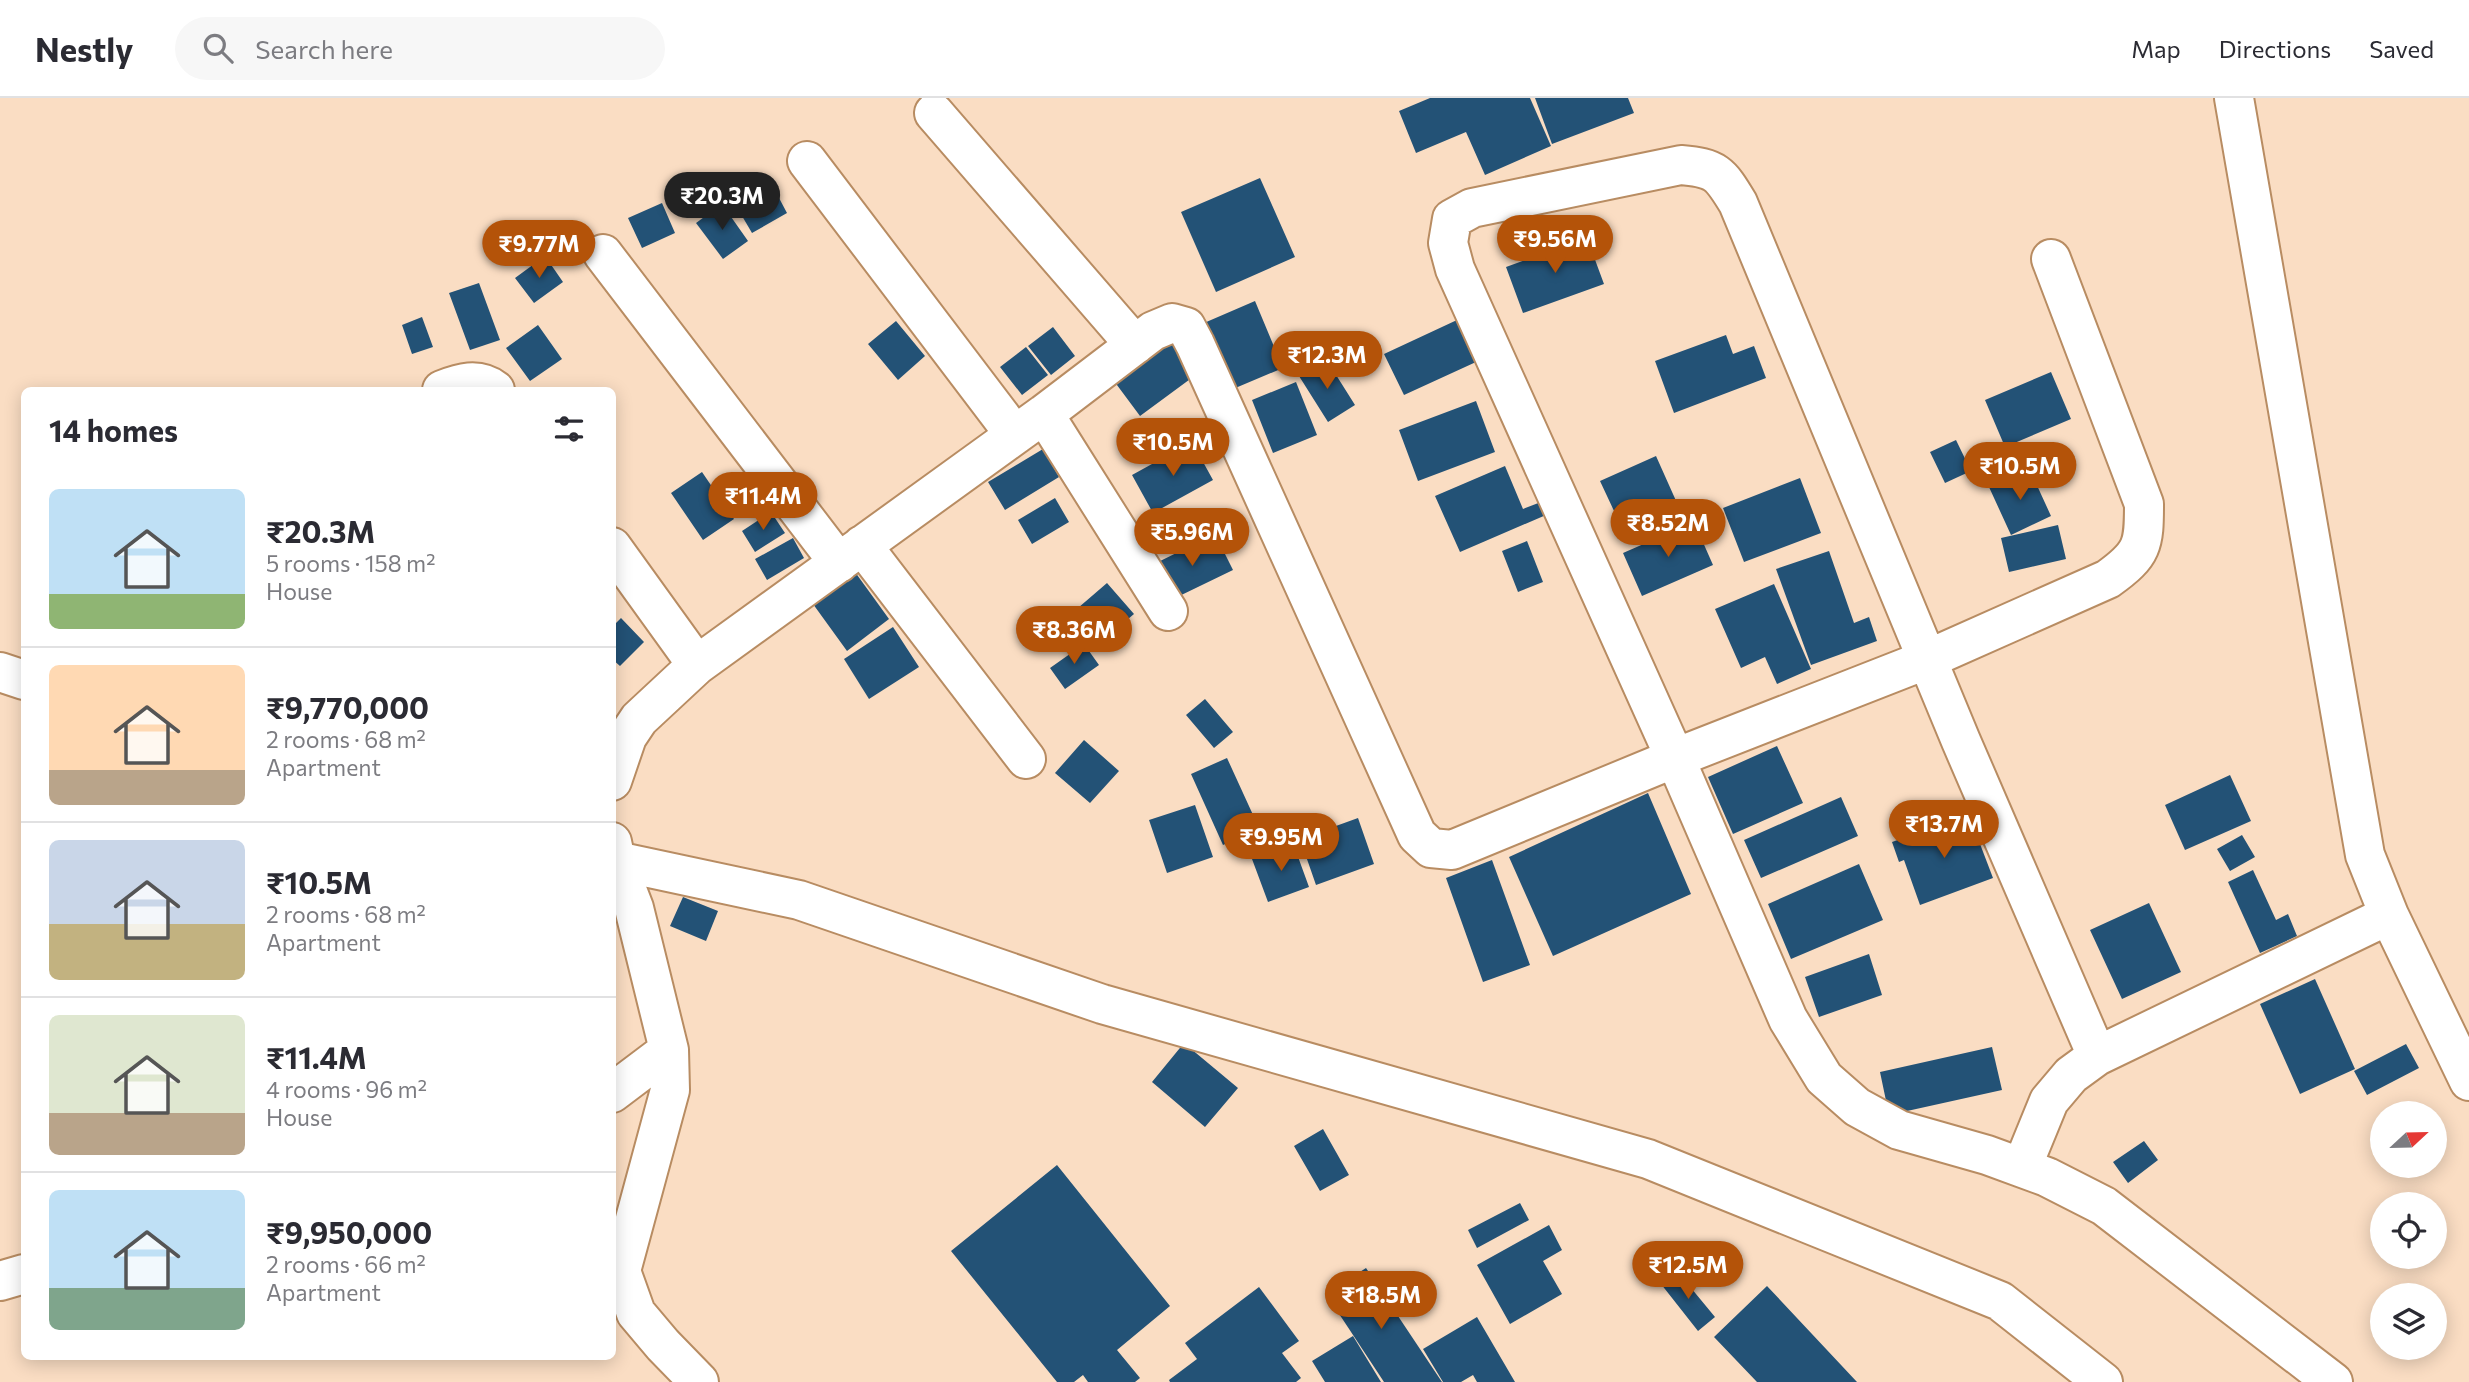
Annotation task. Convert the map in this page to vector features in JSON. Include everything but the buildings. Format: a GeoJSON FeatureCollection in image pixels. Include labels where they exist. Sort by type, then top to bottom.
{"type":"FeatureCollection","features":[{"type":"Feature","properties":{"kind":"street"},"geometry":{"type":"LineString","coordinates":[[2234,98],[2365,855],[2389,915],[2469,1080]]}},
{"type":"Feature","properties":{"kind":"street"},"geometry":{"type":"LineString","coordinates":[[934,113],[1135,345]]}},
{"type":"Feature","properties":{"kind":"street"},"geometry":{"type":"LineString","coordinates":[[807,160],[1030,424],[1168,611]]}},
{"type":"Feature","properties":{"kind":"street"},"geometry":{"type":"LineString","coordinates":[[2097,1056],[1738,203],[1724,180],[1706,167],[1681,165],[1472,208],[1452,219],[1448,243],[1455,269],[1675,758],[1788,1019],[1824,1078],[1857,1107],[1899,1130],[2022,1167],[2104,1206],[2333,1382]]}},
{"type":"Feature","properties":{"kind":"street"},"geometry":{"type":"LineString","coordinates":[[603,254],[850,554],[1026,759]]}},
{"type":"Feature","properties":{"kind":"street"},"geometry":{"type":"LineString","coordinates":[[616,768],[627,737],[639,719],[697,665],[1030,424],[1153,331],[1172,323],[1186,327],[1417,835],[1431,848],[1452,850],[1675,758],[1928,659],[2108,579],[2131,563],[2144,537],[2144,504],[2051,259]]}},
{"type":"Feature","properties":{"kind":"street"},"geometry":{"type":"LineString","coordinates":[[452,387],[473,381],[490,387]]}},
{"type":"Feature","properties":{"kind":"street"},"geometry":{"type":"LineString","coordinates":[[616,553],[697,665]]}},
{"type":"Feature","properties":{"kind":"street"},"geometry":{"type":"LineString","coordinates":[[0,672],[21,680]]}},
{"type":"Feature","properties":{"kind":"street"},"geometry":{"type":"LineString","coordinates":[[616,855],[799,901],[1102,1004],[1648,1159],[2000,1301],[2103,1382]]}},
{"type":"Feature","properties":{"kind":"street"},"geometry":{"type":"LineString","coordinates":[[616,859],[634,908],[669,1050],[670,1090],[621,1271],[636,1313],[699,1382]]}},
{"type":"Feature","properties":{"kind":"street"},"geometry":{"type":"LineString","coordinates":[[2022,1167],[2049,1101],[2071,1075],[2097,1056],[2389,915]]}},
{"type":"Feature","properties":{"kind":"street"},"geometry":{"type":"LineString","coordinates":[[616,1090],[669,1050]]}},
{"type":"Feature","properties":{"kind":"street"},"geometry":{"type":"LineString","coordinates":[[0,1280],[21,1275]]}}]}
